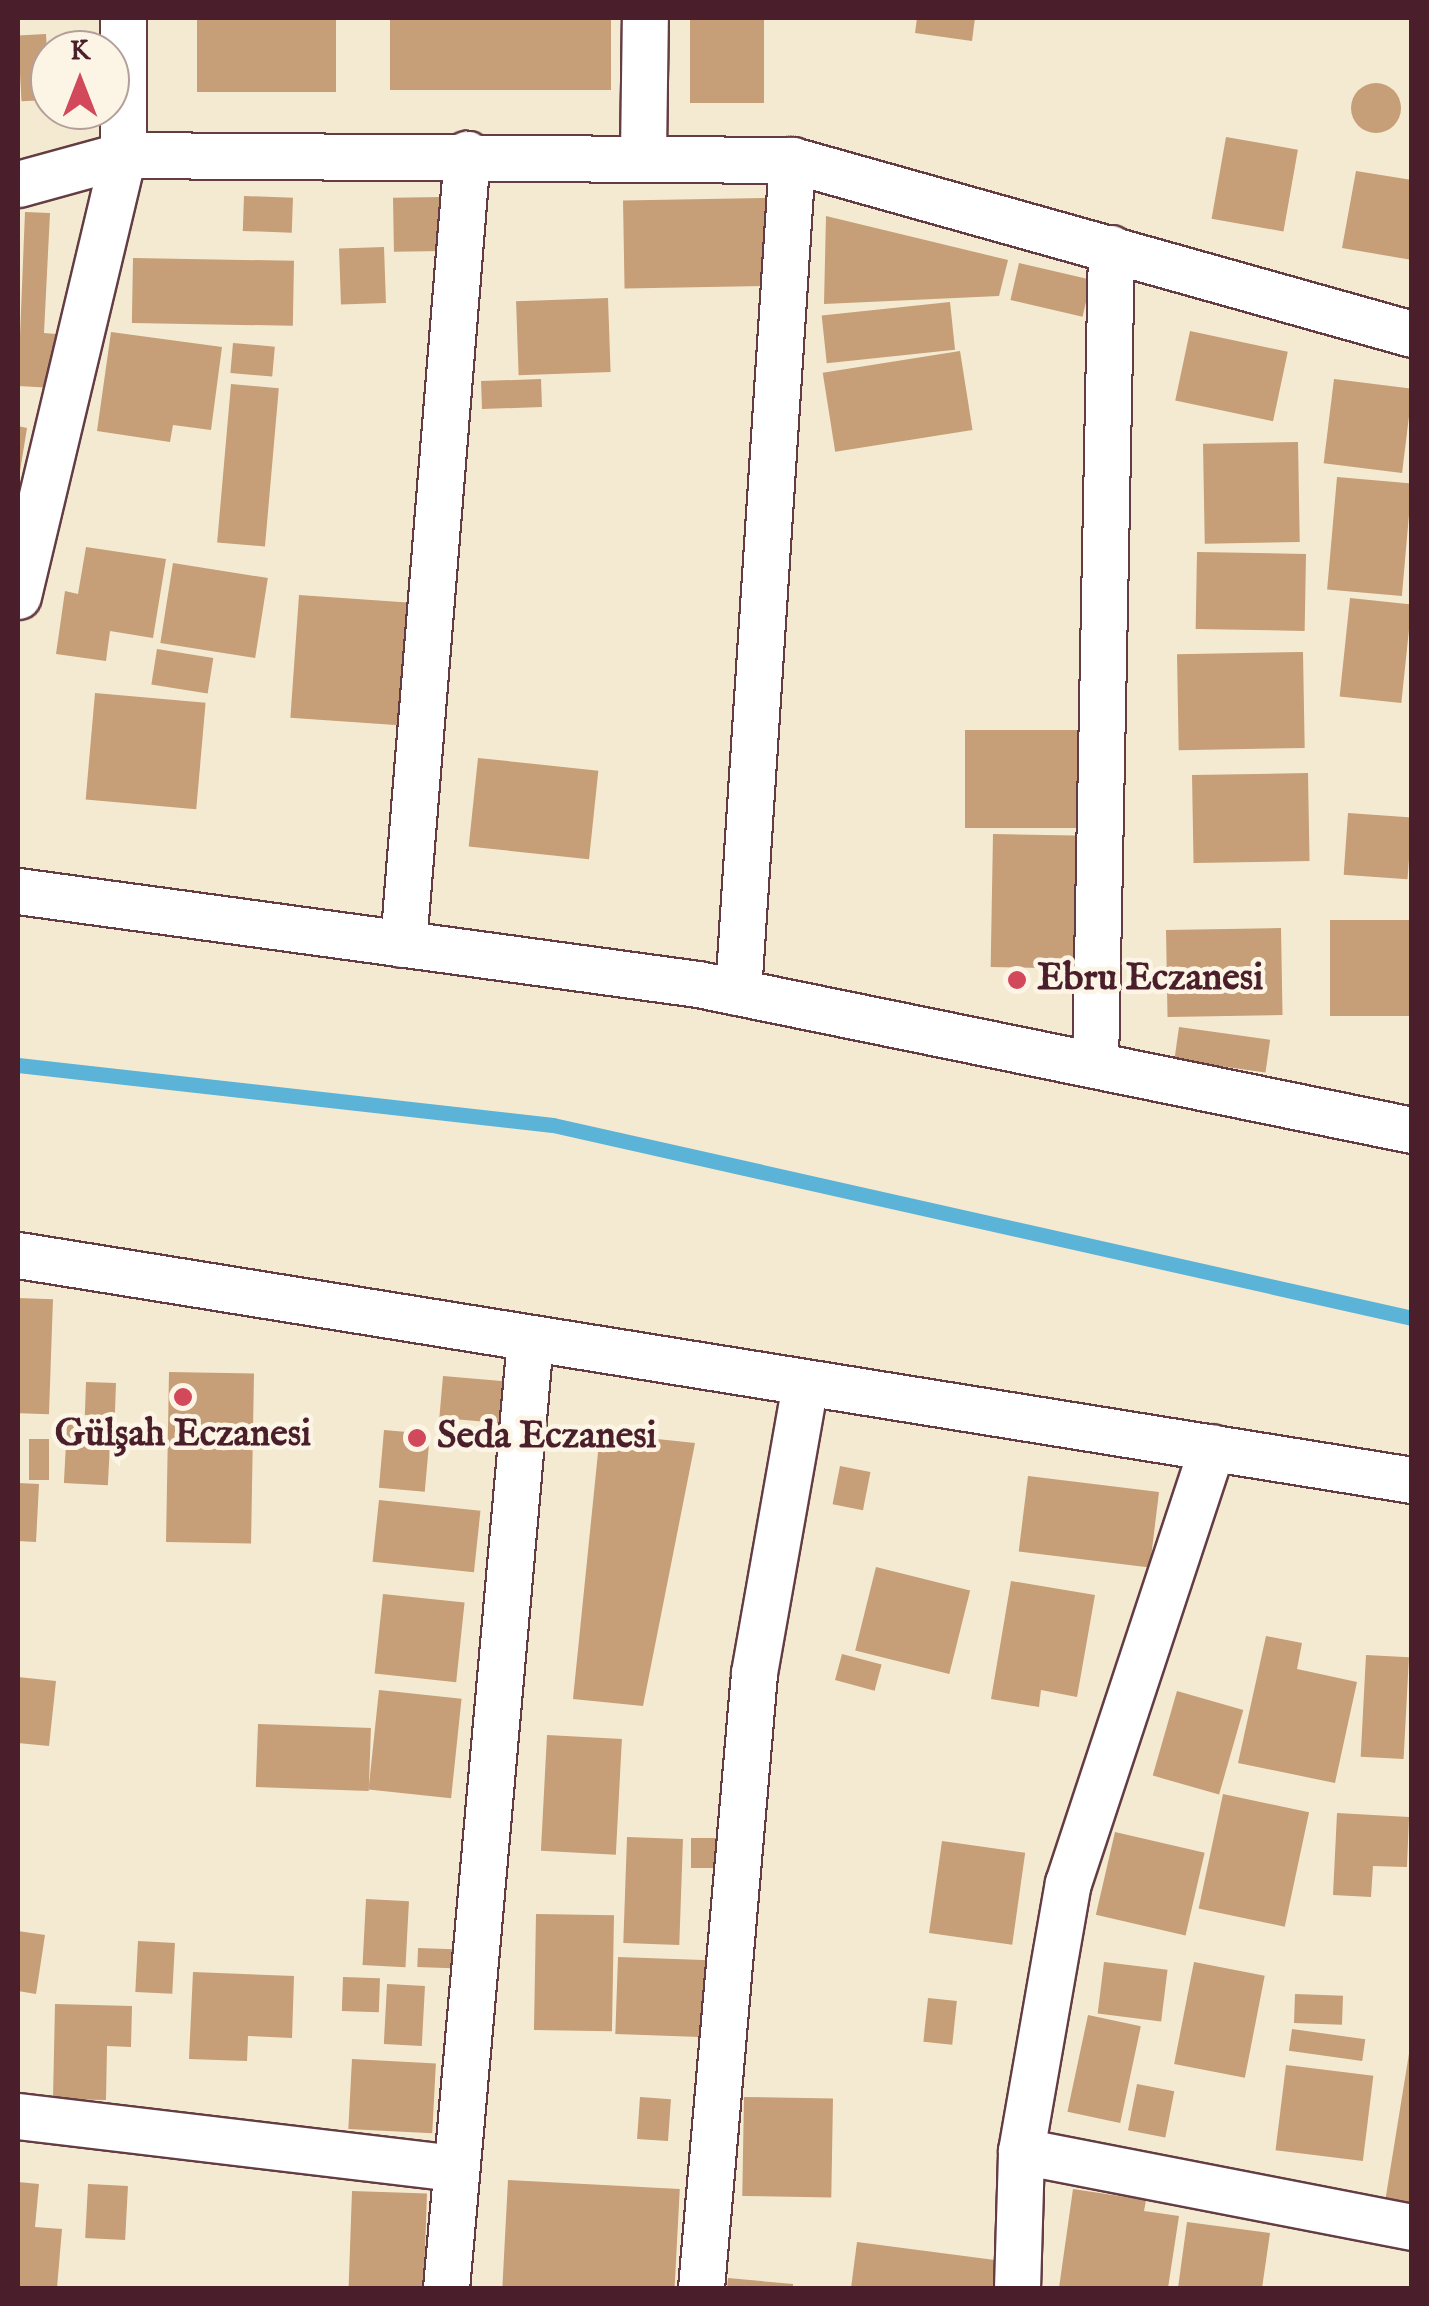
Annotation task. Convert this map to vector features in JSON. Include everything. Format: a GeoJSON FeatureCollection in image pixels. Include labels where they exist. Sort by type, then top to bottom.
{"type":"FeatureCollection","features":[{"type":"Feature","properties":{"kind":"street"},"geometry":{"type":"LineString","coordinates":[[18,596],[25,500],[123,155],[123,18]]}},
{"type":"Feature","properties":{"kind":"street"},"geometry":{"type":"LineString","coordinates":[[643,153],[645,18]]}},
{"type":"Feature","properties":{"kind":"street"},"geometry":{"type":"LineString","coordinates":[[18,184],[123,155],[643,153],[792,160],[1412,334]]}},
{"type":"Feature","properties":{"kind":"street"},"geometry":{"type":"LineString","coordinates":[[402,944],[467,154]]}},
{"type":"Feature","properties":{"kind":"street"},"geometry":{"type":"LineString","coordinates":[[738,992],[792,160]]}},
{"type":"Feature","properties":{"kind":"street"},"geometry":{"type":"LineString","coordinates":[[1095,1065],[1111,248]]}},
{"type":"Feature","properties":{"kind":"street"},"geometry":{"type":"LineString","coordinates":[[18,892],[738,992],[1412,1130]]}},
{"type":"Feature","properties":{"kind":"street"},"geometry":{"type":"LineString","coordinates":[[18,1255],[1412,1480]]}},
{"type":"Feature","properties":{"kind":"street"},"geometry":{"type":"LineString","coordinates":[[446,2288],[452,2168],[530,1339]]}},
{"type":"Feature","properties":{"kind":"street"},"geometry":{"type":"LineString","coordinates":[[700,2288],[754,1673],[805,1383]]}},
{"type":"Feature","properties":{"kind":"street"},"geometry":{"type":"LineString","coordinates":[[1017,2288],[1021,2152],[1068,1884],[1212,1446]]}},
{"type":"Feature","properties":{"kind":"street"},"geometry":{"type":"LineString","coordinates":[[18,2116],[452,2168]]}},
{"type":"Feature","properties":{"kind":"street"},"geometry":{"type":"LineString","coordinates":[[1021,2152],[1412,2227]]}},
{"type":"Feature","properties":{"kind":"building"},"geometry":{"type":"Polygon","coordinates":[[[197,18],[336,18],[336,92],[197,92],[197,18]]]}},
{"type":"Feature","properties":{"kind":"building"},"geometry":{"type":"Polygon","coordinates":[[[390,18],[611,18],[611,90],[390,90],[390,18]]]}},
{"type":"Feature","properties":{"kind":"building"},"geometry":{"type":"Polygon","coordinates":[[[690,18],[764,18],[764,103],[690,103],[690,18]]]}},
{"type":"Feature","properties":{"kind":"building"},"geometry":{"type":"Polygon","coordinates":[[[917,18],[975,18],[972,41],[915,33],[917,18]]]}},
{"type":"Feature","properties":{"kind":"building"},"geometry":{"type":"Polygon","coordinates":[[[18,35],[30,35],[30,101],[21,101],[18,35]]]}},
{"type":"Feature","properties":{"kind":"building"},"geometry":{"type":"Polygon","coordinates":[[[1376,83],[1394,90],[1401,108],[1394,126],[1376,133],[1358,126],[1351,108],[1358,90],[1376,83]]]}},
{"type":"Feature","properties":{"kind":"building"},"geometry":{"type":"Polygon","coordinates":[[[1226,137],[1298,150],[1283,231],[1212,219],[1226,137]]]}},
{"type":"Feature","properties":{"kind":"building"},"geometry":{"type":"Polygon","coordinates":[[[1356,171],[1412,180],[1412,260],[1342,248],[1356,171]]]}},
{"type":"Feature","properties":{"kind":"building"},"geometry":{"type":"Polygon","coordinates":[[[244,196],[293,198],[292,233],[243,231],[244,196]]]}},
{"type":"Feature","properties":{"kind":"building"},"geometry":{"type":"Polygon","coordinates":[[[442,197],[443,251],[394,252],[393,198],[442,197]]]}},
{"type":"Feature","properties":{"kind":"building"},"geometry":{"type":"Polygon","coordinates":[[[769,198],[771,286],[625,289],[623,201],[769,198]]]}},
{"type":"Feature","properties":{"kind":"building"},"geometry":{"type":"Polygon","coordinates":[[[25,212],[50,213],[44,333],[56,334],[54,388],[18,386],[25,212]]]}},
{"type":"Feature","properties":{"kind":"building"},"geometry":{"type":"Polygon","coordinates":[[[826,216],[1008,260],[999,296],[824,304],[826,216]]]}},
{"type":"Feature","properties":{"kind":"building"},"geometry":{"type":"Polygon","coordinates":[[[384,247],[386,303],[341,305],[339,249],[384,247]]]}},
{"type":"Feature","properties":{"kind":"building"},"geometry":{"type":"Polygon","coordinates":[[[133,258],[294,261],[293,326],[132,323],[133,258]]]}},
{"type":"Feature","properties":{"kind":"building"},"geometry":{"type":"Polygon","coordinates":[[[1019,263],[1091,280],[1083,317],[1010,300],[1019,263]]]}},
{"type":"Feature","properties":{"kind":"building"},"geometry":{"type":"Polygon","coordinates":[[[608,298],[611,372],[519,375],[516,301],[608,298]]]}},
{"type":"Feature","properties":{"kind":"building"},"geometry":{"type":"Polygon","coordinates":[[[950,302],[955,350],[827,363],[822,315],[950,302]]]}},
{"type":"Feature","properties":{"kind":"building"},"geometry":{"type":"Polygon","coordinates":[[[1190,331],[1288,352],[1273,421],[1175,400],[1190,331]]]}},
{"type":"Feature","properties":{"kind":"building"},"geometry":{"type":"Polygon","coordinates":[[[111,332],[222,347],[211,430],[173,425],[170,442],[97,431],[111,332]]]}},
{"type":"Feature","properties":{"kind":"building"},"geometry":{"type":"Polygon","coordinates":[[[233,343],[275,347],[272,377],[230,373],[233,343]]]}},
{"type":"Feature","properties":{"kind":"building"},"geometry":{"type":"Polygon","coordinates":[[[960,351],[973,430],[835,452],[823,373],[960,351]]]}},
{"type":"Feature","properties":{"kind":"building"},"geometry":{"type":"Polygon","coordinates":[[[541,379],[542,407],[482,409],[481,381],[541,379]]]}},
{"type":"Feature","properties":{"kind":"building"},"geometry":{"type":"Polygon","coordinates":[[[1334,379],[1412,389],[1402,473],[1324,463],[1334,379]]]}},
{"type":"Feature","properties":{"kind":"building"},"geometry":{"type":"Polygon","coordinates":[[[231,384],[279,388],[265,547],[217,542],[231,384]]]}},
{"type":"Feature","properties":{"kind":"building"},"geometry":{"type":"Polygon","coordinates":[[[18,426],[27,428],[20,471],[18,470],[18,426]]]}},
{"type":"Feature","properties":{"kind":"building"},"geometry":{"type":"Polygon","coordinates":[[[1298,442],[1300,542],[1205,544],[1203,444],[1298,442]]]}},
{"type":"Feature","properties":{"kind":"building"},"geometry":{"type":"Polygon","coordinates":[[[1337,477],[1412,484],[1402,596],[1327,590],[1337,477]]]}},
{"type":"Feature","properties":{"kind":"building"},"geometry":{"type":"Polygon","coordinates":[[[86,547],[166,559],[153,638],[110,631],[106,661],[56,654],[65,591],[78,594],[86,547]]]}},
{"type":"Feature","properties":{"kind":"building"},"geometry":{"type":"Polygon","coordinates":[[[1197,552],[1306,554],[1305,631],[1196,629],[1197,552]]]}},
{"type":"Feature","properties":{"kind":"building"},"geometry":{"type":"Polygon","coordinates":[[[173,563],[268,578],[255,658],[160,643],[173,563]]]}},
{"type":"Feature","properties":{"kind":"building"},"geometry":{"type":"Polygon","coordinates":[[[299,595],[415,603],[406,726],[290,718],[299,595]]]}},
{"type":"Feature","properties":{"kind":"building"},"geometry":{"type":"Polygon","coordinates":[[[1350,598],[1412,604],[1401,703],[1340,696],[1350,598]]]}},
{"type":"Feature","properties":{"kind":"building"},"geometry":{"type":"Polygon","coordinates":[[[157,649],[213,658],[208,693],[151,685],[157,649]]]}},
{"type":"Feature","properties":{"kind":"building"},"geometry":{"type":"Polygon","coordinates":[[[1303,652],[1305,748],[1179,750],[1177,654],[1303,652]]]}},
{"type":"Feature","properties":{"kind":"building"},"geometry":{"type":"Polygon","coordinates":[[[95,693],[206,703],[196,809],[86,800],[95,693]]]}},
{"type":"Feature","properties":{"kind":"building"},"geometry":{"type":"Polygon","coordinates":[[[965,730],[1088,730],[1088,828],[965,828],[965,730]]]}},
{"type":"Feature","properties":{"kind":"building"},"geometry":{"type":"Polygon","coordinates":[[[478,758],[598,771],[589,859],[469,847],[478,758]]]}},
{"type":"Feature","properties":{"kind":"building"},"geometry":{"type":"Polygon","coordinates":[[[1308,773],[1310,861],[1194,863],[1192,775],[1308,773]]]}},
{"type":"Feature","properties":{"kind":"building"},"geometry":{"type":"Polygon","coordinates":[[[1348,813],[1412,817],[1408,879],[1344,875],[1348,813]]]}},
{"type":"Feature","properties":{"kind":"building"},"geometry":{"type":"Polygon","coordinates":[[[993,834],[1090,836],[1088,969],[991,967],[993,834]]]}},
{"type":"Feature","properties":{"kind":"building"},"geometry":{"type":"Polygon","coordinates":[[[1330,920],[1412,920],[1412,1016],[1330,1016],[1330,920]]]}},
{"type":"Feature","properties":{"kind":"building"},"geometry":{"type":"Polygon","coordinates":[[[1281,928],[1283,1015],[1168,1017],[1166,930],[1281,928]]]}},
{"type":"Feature","properties":{"kind":"building"},"geometry":{"type":"Polygon","coordinates":[[[1179,1027],[1270,1040],[1266,1072],[1174,1060],[1179,1027]]]}},
{"type":"Feature","properties":{"kind":"building"},"geometry":{"type":"Polygon","coordinates":[[[18,1298],[53,1299],[49,1414],[18,1413],[18,1298]]]}},
{"type":"Feature","properties":{"kind":"building"},"geometry":{"type":"Polygon","coordinates":[[[169,1372],[254,1373],[251,1543],[166,1542],[169,1372]]]}},
{"type":"Feature","properties":{"kind":"building"},"geometry":{"type":"Polygon","coordinates":[[[443,1376],[511,1382],[507,1424],[439,1418],[443,1376]]]}},
{"type":"Feature","properties":{"kind":"building"},"geometry":{"type":"Polygon","coordinates":[[[86,1382],[116,1383],[115,1416],[85,1415],[86,1382]]]}},
{"type":"Feature","properties":{"kind":"building"},"geometry":{"type":"Polygon","coordinates":[[[67,1424],[111,1426],[108,1485],[64,1483],[67,1424]]]}},
{"type":"Feature","properties":{"kind":"building"},"geometry":{"type":"Polygon","coordinates":[[[384,1430],[430,1434],[425,1492],[379,1488],[384,1430]]]}},
{"type":"Feature","properties":{"kind":"building"},"geometry":{"type":"Polygon","coordinates":[[[600,1433],[695,1443],[643,1706],[573,1699],[600,1433]]]}},
{"type":"Feature","properties":{"kind":"building"},"geometry":{"type":"Polygon","coordinates":[[[29,1439],[49,1439],[49,1480],[29,1480],[29,1439]]]}},
{"type":"Feature","properties":{"kind":"building"},"geometry":{"type":"Polygon","coordinates":[[[840,1466],[870,1472],[863,1510],[833,1504],[840,1466]]]}},
{"type":"Feature","properties":{"kind":"building"},"geometry":{"type":"Polygon","coordinates":[[[1028,1476],[1159,1492],[1150,1568],[1019,1551],[1028,1476]]]}},
{"type":"Feature","properties":{"kind":"building"},"geometry":{"type":"Polygon","coordinates":[[[18,1483],[39,1484],[36,1542],[18,1541],[18,1483]]]}},
{"type":"Feature","properties":{"kind":"building"},"geometry":{"type":"Polygon","coordinates":[[[379,1500],[480,1511],[474,1572],[373,1562],[379,1500]]]}},
{"type":"Feature","properties":{"kind":"building"},"geometry":{"type":"Polygon","coordinates":[[[876,1567],[970,1590],[949,1674],[855,1650],[876,1567]]]}},
{"type":"Feature","properties":{"kind":"building"},"geometry":{"type":"Polygon","coordinates":[[[1011,1581],[1095,1595],[1077,1697],[1041,1690],[1039,1707],[991,1699],[1011,1581]]]}},
{"type":"Feature","properties":{"kind":"building"},"geometry":{"type":"Polygon","coordinates":[[[383,1594],[465,1603],[456,1682],[375,1674],[383,1594]]]}},
{"type":"Feature","properties":{"kind":"building"},"geometry":{"type":"Polygon","coordinates":[[[1266,1636],[1302,1643],[1297,1669],[1357,1682],[1335,1783],[1238,1763],[1266,1636]]]}},
{"type":"Feature","properties":{"kind":"building"},"geometry":{"type":"Polygon","coordinates":[[[842,1654],[882,1665],[875,1691],[835,1680],[842,1654]]]}},
{"type":"Feature","properties":{"kind":"building"},"geometry":{"type":"Polygon","coordinates":[[[1366,1655],[1409,1657],[1404,1759],[1361,1757],[1366,1655]]]}},
{"type":"Feature","properties":{"kind":"building"},"geometry":{"type":"Polygon","coordinates":[[[18,1677],[56,1681],[49,1746],[18,1743],[18,1677]]]}},
{"type":"Feature","properties":{"kind":"building"},"geometry":{"type":"Polygon","coordinates":[[[379,1690],[462,1699],[451,1798],[369,1789],[379,1690]]]}},
{"type":"Feature","properties":{"kind":"building"},"geometry":{"type":"Polygon","coordinates":[[[1177,1691],[1243,1710],[1219,1795],[1153,1776],[1177,1691]]]}},
{"type":"Feature","properties":{"kind":"building"},"geometry":{"type":"Polygon","coordinates":[[[258,1724],[371,1728],[369,1791],[256,1787],[258,1724]]]}},
{"type":"Feature","properties":{"kind":"building"},"geometry":{"type":"Polygon","coordinates":[[[547,1735],[622,1739],[616,1855],[541,1851],[547,1735]]]}},
{"type":"Feature","properties":{"kind":"building"},"geometry":{"type":"Polygon","coordinates":[[[1223,1794],[1309,1812],[1285,1927],[1199,1908],[1223,1794]]]}},
{"type":"Feature","properties":{"kind":"building"},"geometry":{"type":"Polygon","coordinates":[[[1337,1813],[1409,1817],[1407,1867],[1373,1866],[1371,1897],[1333,1895],[1337,1813]]]}},
{"type":"Feature","properties":{"kind":"building"},"geometry":{"type":"Polygon","coordinates":[[[1115,1832],[1205,1853],[1186,1936],[1096,1915],[1115,1832]]]}},
{"type":"Feature","properties":{"kind":"building"},"geometry":{"type":"Polygon","coordinates":[[[627,1837],[683,1839],[679,1945],[623,1943],[627,1837]]]}},
{"type":"Feature","properties":{"kind":"building"},"geometry":{"type":"Polygon","coordinates":[[[691,1838],[716,1838],[716,1868],[691,1868],[691,1838]]]}},
{"type":"Feature","properties":{"kind":"building"},"geometry":{"type":"Polygon","coordinates":[[[942,1841],[1025,1853],[1012,1945],[929,1933],[942,1841]]]}},
{"type":"Feature","properties":{"kind":"building"},"geometry":{"type":"Polygon","coordinates":[[[366,1899],[409,1901],[405,1967],[363,1965],[366,1899]]]}},
{"type":"Feature","properties":{"kind":"building"},"geometry":{"type":"Polygon","coordinates":[[[536,1914],[614,1915],[612,2031],[534,2030],[536,1914]]]}},
{"type":"Feature","properties":{"kind":"building"},"geometry":{"type":"Polygon","coordinates":[[[18,1931],[45,1935],[36,1994],[18,1991],[18,1931]]]}},
{"type":"Feature","properties":{"kind":"building"},"geometry":{"type":"Polygon","coordinates":[[[138,1941],[175,1943],[172,1994],[135,1992],[138,1941]]]}},
{"type":"Feature","properties":{"kind":"building"},"geometry":{"type":"Polygon","coordinates":[[[418,1948],[453,1949],[452,1968],[417,1967],[418,1948]]]}},
{"type":"Feature","properties":{"kind":"building"},"geometry":{"type":"Polygon","coordinates":[[[618,1957],[717,1960],[714,2037],[615,2034],[618,1957]]]}},
{"type":"Feature","properties":{"kind":"building"},"geometry":{"type":"Polygon","coordinates":[[[1104,1962],[1168,1970],[1161,2021],[1098,2014],[1104,1962]]]}},
{"type":"Feature","properties":{"kind":"building"},"geometry":{"type":"Polygon","coordinates":[[[1194,1962],[1265,1976],[1245,2078],[1174,2064],[1194,1962]]]}},
{"type":"Feature","properties":{"kind":"building"},"geometry":{"type":"Polygon","coordinates":[[[193,1972],[294,1976],[292,2038],[248,2036],[247,2061],[189,2059],[193,1972]]]}},
{"type":"Feature","properties":{"kind":"building"},"geometry":{"type":"Polygon","coordinates":[[[343,1977],[380,1978],[379,2012],[342,2011],[343,1977]]]}},
{"type":"Feature","properties":{"kind":"building"},"geometry":{"type":"Polygon","coordinates":[[[387,1984],[425,1986],[422,2046],[384,2044],[387,1984]]]}},
{"type":"Feature","properties":{"kind":"building"},"geometry":{"type":"Polygon","coordinates":[[[1295,1994],[1343,1996],[1342,2025],[1294,2023],[1295,1994]]]}},
{"type":"Feature","properties":{"kind":"building"},"geometry":{"type":"Polygon","coordinates":[[[928,1998],[957,2001],[952,2045],[923,2042],[928,1998]]]}},
{"type":"Feature","properties":{"kind":"building"},"geometry":{"type":"Polygon","coordinates":[[[55,2004],[132,2006],[131,2047],[107,2046],[106,2100],[53,2099],[55,2004]]]}},
{"type":"Feature","properties":{"kind":"building"},"geometry":{"type":"Polygon","coordinates":[[[1088,2015],[1141,2026],[1120,2123],[1067,2112],[1088,2015]]]}},
{"type":"Feature","properties":{"kind":"building"},"geometry":{"type":"Polygon","coordinates":[[[1292,2029],[1365,2039],[1362,2061],[1289,2051],[1292,2029]]]}},
{"type":"Feature","properties":{"kind":"building"},"geometry":{"type":"Polygon","coordinates":[[[1412,2035],[1412,2206],[1385,2202],[1412,2035]]]}},
{"type":"Feature","properties":{"kind":"building"},"geometry":{"type":"Polygon","coordinates":[[[352,2059],[436,2063],[432,2133],[348,2129],[352,2059]]]}},
{"type":"Feature","properties":{"kind":"building"},"geometry":{"type":"Polygon","coordinates":[[[1286,2065],[1373,2076],[1363,2161],[1276,2150],[1286,2065]]]}},
{"type":"Feature","properties":{"kind":"building"},"geometry":{"type":"Polygon","coordinates":[[[1137,2084],[1174,2091],[1165,2137],[1128,2130],[1137,2084]]]}},
{"type":"Feature","properties":{"kind":"building"},"geometry":{"type":"Polygon","coordinates":[[[640,2097],[671,2099],[668,2141],[637,2139],[640,2097]]]}},
{"type":"Feature","properties":{"kind":"building"},"geometry":{"type":"Polygon","coordinates":[[[744,2097],[833,2099],[831,2198],[742,2196],[744,2097]]]}},
{"type":"Feature","properties":{"kind":"building"},"geometry":{"type":"Polygon","coordinates":[[[508,2180],[680,2189],[675,2288],[502,2288],[508,2180]]]}},
{"type":"Feature","properties":{"kind":"building"},"geometry":{"type":"Polygon","coordinates":[[[18,2182],[39,2184],[35,2227],[62,2229],[57,2288],[18,2288],[18,2182]]]}},
{"type":"Feature","properties":{"kind":"building"},"geometry":{"type":"Polygon","coordinates":[[[88,2184],[128,2186],[125,2240],[85,2238],[88,2184]]]}},
{"type":"Feature","properties":{"kind":"building"},"geometry":{"type":"Polygon","coordinates":[[[1073,2189],[1146,2200],[1144,2211],[1179,2216],[1168,2288],[1059,2288],[1073,2189]]]}},
{"type":"Feature","properties":{"kind":"building"},"geometry":{"type":"Polygon","coordinates":[[[352,2191],[427,2194],[424,2288],[349,2286],[352,2191]]]}},
{"type":"Feature","properties":{"kind":"building"},"geometry":{"type":"Polygon","coordinates":[[[1187,2222],[1270,2233],[1262,2288],[1178,2288],[1187,2222]]]}},
{"type":"Feature","properties":{"kind":"building"},"geometry":{"type":"Polygon","coordinates":[[[857,2242],[1010,2262],[1007,2288],[851,2288],[857,2242]]]}},
{"type":"Feature","properties":{"kind":"building"},"geometry":{"type":"Polygon","coordinates":[[[728,2278],[793,2284],[793,2288],[727,2288],[728,2278]]]}},
{"type":"Feature","properties":{"kind":"waterway"},"geometry":{"type":"LineString","coordinates":[[18,1065],[553,1125],[1412,1318]]}},
{"type":"Feature","properties":{"kind":"place","name":"Ebru Eczanesi"},"geometry":{"type":"Point","coordinates":[1017,980]}},
{"type":"Feature","properties":{"kind":"place","name":"Gülşah Eczanesi"},"geometry":{"type":"Point","coordinates":[183,1397]}},
{"type":"Feature","properties":{"kind":"place","name":"Seda Eczanesi"},"geometry":{"type":"Point","coordinates":[417,1438]}}]}
